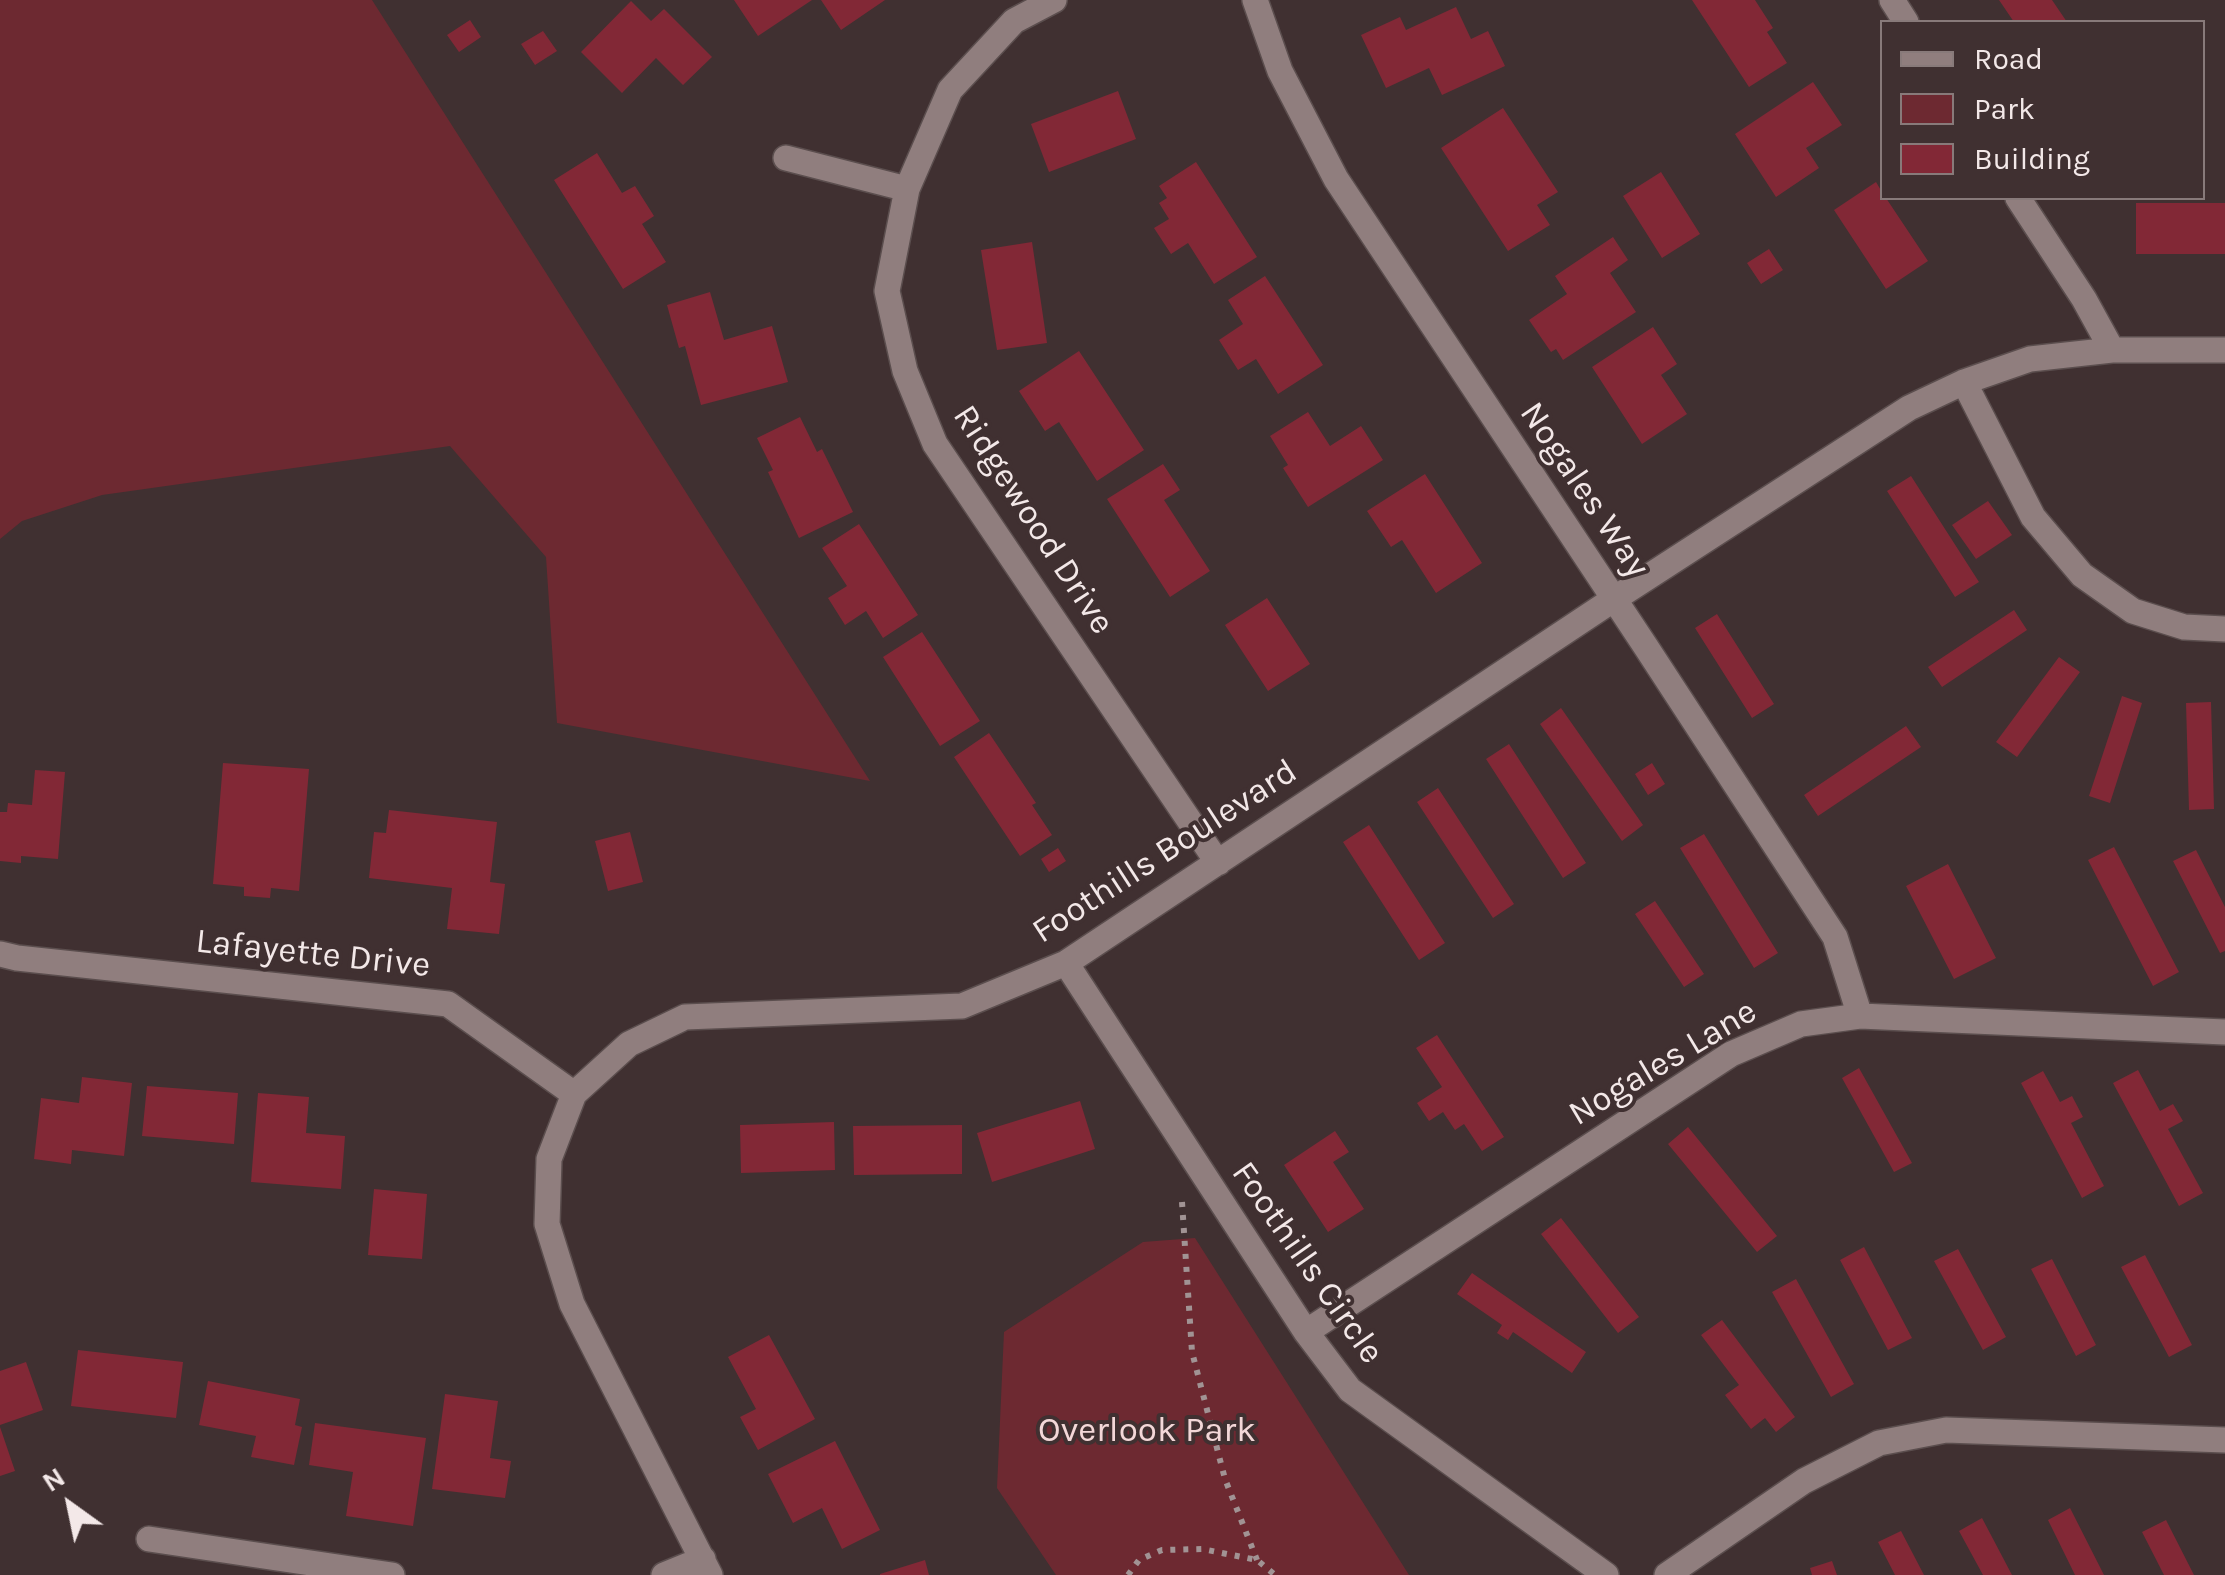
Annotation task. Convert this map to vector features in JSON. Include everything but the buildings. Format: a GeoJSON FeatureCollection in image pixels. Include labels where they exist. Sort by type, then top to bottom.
{"type":"FeatureCollection","features":[{"type":"Feature","properties":{"kind":"street","name":"Ridgewood Drive"},"geometry":{"type":"LineString","coordinates":[[1054,0],[1014,21],[950,90],[907,190],[887,291],[905,371],[936,444],[1218,863]]}},
{"type":"Feature","properties":{"kind":"street","name":"Nogales Way"},"geometry":{"type":"LineString","coordinates":[[1255,0],[1280,70],[1336,179],[1835,937],[1860,1016]]}},
{"type":"Feature","properties":{"kind":"street"},"geometry":{"type":"LineString","coordinates":[[786,158],[907,190]]}},
{"type":"Feature","properties":{"kind":"street"},"geometry":{"type":"LineString","coordinates":[[2019,200],[2112,350]]}},
{"type":"Feature","properties":{"kind":"street","name":"Foothills Boulevard"},"geometry":{"type":"LineString","coordinates":[[707,1567],[572,1304],[546,1224],[549,1158],[574,1094],[629,1044],[685,1017],[962,1006],[1066,963],[1909,408],[1964,382],[2030,360],[2112,350],[2225,350]]}},
{"type":"Feature","properties":{"kind":"street"},"geometry":{"type":"LineString","coordinates":[[1964,382],[2033,516],[2082,575],[2133,611],[2184,627],[2225,629]]}},
{"type":"Feature","properties":{"kind":"street","name":"Lafayette Drive"},"geometry":{"type":"LineString","coordinates":[[8,956],[448,1004],[574,1094]]}},
{"type":"Feature","properties":{"kind":"street","name":"Foothills Circle"},"geometry":{"type":"LineString","coordinates":[[1066,963],[1306,1332],[1350,1390],[1606,1575]]}},
{"type":"Feature","properties":{"kind":"street","name":"Nogales Lane"},"geometry":{"type":"LineString","coordinates":[[1306,1332],[1731,1054],[1801,1024],[1860,1016],[2225,1032]]}},
{"type":"Feature","properties":{"kind":"street"},"geometry":{"type":"LineString","coordinates":[[1667,1575],[1804,1481],[1879,1443],[1946,1430],[2225,1440]]}},
{"type":"Feature","properties":{"kind":"street"},"geometry":{"type":"LineString","coordinates":[[149,1539],[392,1575]]}},
{"type":"Feature","properties":{"kind":"street"},"geometry":{"type":"LineString","coordinates":[[664,1575],[707,1567]]}},
{"type":"Feature","properties":{"kind":"path"},"geometry":{"type":"LineString","coordinates":[[1182,1198],[1192,1352],[1225,1479],[1257,1560],[1275,1575]]}},
{"type":"Feature","properties":{"kind":"path"},"geometry":{"type":"LineString","coordinates":[[1128,1575],[1139,1560],[1162,1550],[1202,1550],[1257,1560]]}},
{"type":"Feature","properties":{"kind":"green space"},"geometry":{"type":"Polygon","coordinates":[[[0,0],[372,0],[870,781],[557,723],[546,557],[450,446],[102,495],[22,521],[0,539],[0,0]]]}},
{"type":"Feature","properties":{"kind":"green space","name":"Overlook Park"},"geometry":{"type":"Polygon","coordinates":[[[1195,1238],[1409,1575],[1056,1575],[997,1488],[1004,1332],[1143,1242],[1195,1238]]]}}]}
